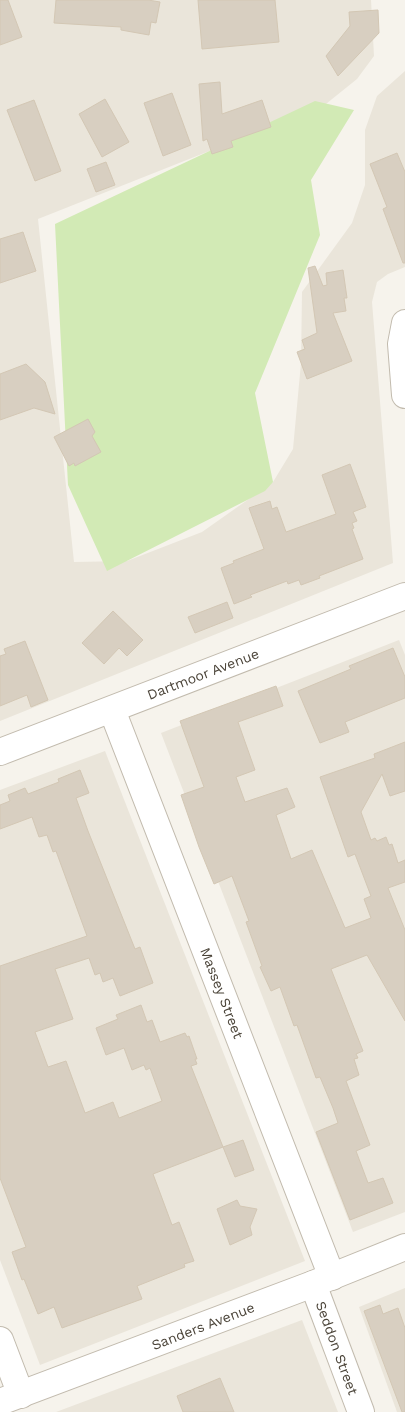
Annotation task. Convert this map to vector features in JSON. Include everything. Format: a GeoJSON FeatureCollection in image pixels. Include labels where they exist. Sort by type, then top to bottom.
{"type":"FeatureCollection","features":[{"type":"Feature","properties":{"kind":"street"},"geometry":{"type":"LineString","coordinates":[[405,322],[401,344],[405,395]]}},
{"type":"Feature","properties":{"kind":"street","name":"Dartmoor Avenue"},"geometry":{"type":"LineString","coordinates":[[0,752],[405,596]]}},
{"type":"Feature","properties":{"kind":"street","name":"Massey Street"},"geometry":{"type":"LineString","coordinates":[[112,710],[323,1280]]}},
{"type":"Feature","properties":{"kind":"street","name":"Sanders Avenue"},"geometry":{"type":"LineString","coordinates":[[10,1398],[323,1280],[405,1247]]}},
{"type":"Feature","properties":{"kind":"street","name":"Seddon Street"},"geometry":{"type":"LineString","coordinates":[[323,1280],[361,1412]]}},
{"type":"Feature","properties":{"kind":"street"},"geometry":{"type":"LineString","coordinates":[[0,1340],[10,1398]]}},
{"type":"Feature","properties":{"kind":"shaded area"},"geometry":{"type":"Polygon","coordinates":[[[0,0],[371,0],[374,56],[357,79],[311,116],[280,123],[38,219],[74,562],[127,561],[202,532],[273,482],[293,449],[301,363],[302,292],[352,223],[365,185],[365,130],[377,96],[405,71],[405,267],[388,274],[377,282],[372,302],[393,563],[0,721],[0,0]]]}},
{"type":"Feature","properties":{"kind":"shaded area"},"geometry":{"type":"Polygon","coordinates":[[[399,640],[405,655],[405,1212],[353,1232],[161,733],[399,640]]]}},
{"type":"Feature","properties":{"kind":"shaded area"},"geometry":{"type":"Polygon","coordinates":[[[105,751],[305,1261],[40,1365],[0,1260],[0,790],[105,751]]]}},
{"type":"Feature","properties":{"kind":"shaded area"},"geometry":{"type":"Polygon","coordinates":[[[405,1288],[405,1412],[397,1412],[359,1307],[405,1288]]]}},
{"type":"Feature","properties":{"kind":"shaded area"},"geometry":{"type":"Polygon","coordinates":[[[302,1320],[338,1412],[56,1412],[302,1320]]]}},
{"type":"Feature","properties":{"kind":"green space"},"geometry":{"type":"Polygon","coordinates":[[[315,101],[354,110],[311,180],[320,235],[255,393],[273,482],[265,491],[107,571],[68,485],[55,224],[315,101]]]}},
{"type":"Feature","properties":{"kind":"building"},"geometry":{"type":"Polygon","coordinates":[[[0,0],[8,0],[22,37],[0,45],[0,0]]]}},
{"type":"Feature","properties":{"kind":"building"},"geometry":{"type":"Polygon","coordinates":[[[56,0],[148,0],[160,2],[156,23],[151,22],[149,35],[121,30],[121,27],[54,23],[56,0]]]}},
{"type":"Feature","properties":{"kind":"building"},"geometry":{"type":"Polygon","coordinates":[[[198,0],[275,0],[279,42],[202,49],[198,0]]]}},
{"type":"Feature","properties":{"kind":"building"},"geometry":{"type":"Polygon","coordinates":[[[378,10],[379,33],[338,76],[326,56],[350,26],[349,12],[378,10]]]}},
{"type":"Feature","properties":{"kind":"building"},"geometry":{"type":"Polygon","coordinates":[[[220,82],[222,114],[262,100],[271,127],[231,141],[233,147],[212,154],[207,139],[203,141],[199,84],[220,82]]]}},
{"type":"Feature","properties":{"kind":"building"},"geometry":{"type":"Polygon","coordinates":[[[172,93],[191,145],[163,156],[144,103],[172,93]]]}},
{"type":"Feature","properties":{"kind":"building"},"geometry":{"type":"Polygon","coordinates":[[[105,99],[129,142],[102,157],[79,114],[105,99]]]}},
{"type":"Feature","properties":{"kind":"building"},"geometry":{"type":"Polygon","coordinates":[[[34,100],[61,171],[35,181],[7,110],[34,100]]]}},
{"type":"Feature","properties":{"kind":"building"},"geometry":{"type":"Polygon","coordinates":[[[397,153],[405,172],[405,263],[403,263],[383,209],[387,207],[370,164],[397,153]]]}},
{"type":"Feature","properties":{"kind":"building"},"geometry":{"type":"Polygon","coordinates":[[[106,162],[115,185],[96,192],[87,169],[106,162]]]}},
{"type":"Feature","properties":{"kind":"building"},"geometry":{"type":"Polygon","coordinates":[[[23,232],[36,271],[0,283],[0,239],[23,232]]]}},
{"type":"Feature","properties":{"kind":"building"},"geometry":{"type":"Polygon","coordinates":[[[315,266],[323,286],[327,285],[326,273],[343,270],[347,298],[344,298],[346,311],[333,313],[352,361],[307,379],[297,352],[305,349],[302,340],[317,333],[308,268],[315,266]]]}},
{"type":"Feature","properties":{"kind":"building"},"geometry":{"type":"Polygon","coordinates":[[[26,364],[45,382],[55,414],[34,408],[0,420],[0,374],[26,364]]]}},
{"type":"Feature","properties":{"kind":"building"},"geometry":{"type":"Polygon","coordinates":[[[88,419],[95,432],[92,436],[101,452],[75,466],[74,463],[69,466],[54,437],[88,419]]]}},
{"type":"Feature","properties":{"kind":"building"},"geometry":{"type":"Polygon","coordinates":[[[350,464],[366,507],[353,512],[357,521],[352,523],[354,528],[352,529],[363,559],[301,585],[299,580],[288,584],[287,581],[250,595],[252,597],[234,604],[221,568],[234,563],[233,561],[264,549],[249,508],[270,501],[272,509],[277,507],[286,532],[336,514],[322,475],[350,464]]]}},
{"type":"Feature","properties":{"kind":"building"},"geometry":{"type":"Polygon","coordinates":[[[227,602],[233,618],[195,633],[188,617],[227,602]]]}},
{"type":"Feature","properties":{"kind":"building"},"geometry":{"type":"Polygon","coordinates":[[[113,611],[143,640],[127,656],[119,648],[104,664],[82,643],[113,611]]]}},
{"type":"Feature","properties":{"kind":"building"},"geometry":{"type":"Polygon","coordinates":[[[25,641],[48,700],[31,707],[27,695],[0,706],[0,656],[6,654],[4,649],[25,641]]]}},
{"type":"Feature","properties":{"kind":"building"},"geometry":{"type":"Polygon","coordinates":[[[393,648],[405,677],[405,698],[345,722],[349,732],[320,743],[298,691],[351,669],[349,666],[393,648]]]}},
{"type":"Feature","properties":{"kind":"building"},"geometry":{"type":"Polygon","coordinates":[[[276,686],[283,706],[238,722],[255,770],[236,777],[245,802],[287,788],[295,807],[276,815],[291,859],[312,850],[345,928],[371,918],[364,899],[371,896],[355,854],[348,857],[320,777],[375,758],[374,754],[405,742],[405,791],[390,796],[382,774],[361,812],[371,840],[375,838],[377,841],[386,837],[389,845],[392,844],[398,863],[405,860],[405,882],[388,888],[405,930],[405,1021],[367,955],[331,969],[363,1051],[356,1054],[358,1058],[354,1059],[359,1075],[346,1081],[370,1145],[356,1151],[368,1183],[383,1178],[393,1203],[350,1220],[316,1132],[338,1123],[333,1108],[320,1077],[316,1078],[297,1025],[294,1026],[280,987],[271,991],[260,967],[262,966],[246,922],[249,921],[232,876],[214,884],[181,795],[204,787],[180,721],[276,686]]]}},
{"type":"Feature","properties":{"kind":"building"},"geometry":{"type":"Polygon","coordinates":[[[80,770],[89,793],[76,798],[135,949],[140,947],[153,983],[120,996],[113,978],[103,982],[100,973],[95,975],[89,958],[55,969],[73,1019],[35,1032],[48,1067],[66,1061],[85,1113],[113,1102],[119,1118],[162,1101],[150,1068],[146,1070],[144,1065],[132,1070],[124,1048],[106,1055],[96,1028],[118,1019],[116,1015],[141,1005],[147,1022],[152,1020],[160,1042],[185,1033],[187,1037],[189,1036],[197,1059],[195,1059],[197,1064],[191,1066],[223,1147],[153,1174],[172,1225],[179,1222],[194,1261],[184,1264],[185,1267],[137,1286],[142,1299],[62,1328],[54,1307],[38,1314],[24,1279],[22,1280],[12,1252],[26,1247],[0,1178],[0,966],[87,936],[56,851],[53,852],[47,835],[39,837],[32,817],[0,829],[0,805],[10,801],[8,795],[25,788],[28,794],[59,782],[58,779],[80,770]]]}},
{"type":"Feature","properties":{"kind":"building"},"geometry":{"type":"Polygon","coordinates":[[[243,1140],[254,1170],[235,1177],[223,1147],[243,1140]]]}},
{"type":"Feature","properties":{"kind":"building"},"geometry":{"type":"Polygon","coordinates":[[[237,1200],[240,1206],[257,1209],[250,1227],[252,1235],[230,1245],[217,1209],[237,1200]]]}},
{"type":"Feature","properties":{"kind":"building"},"geometry":{"type":"Polygon","coordinates":[[[380,1305],[383,1314],[398,1308],[405,1328],[405,1412],[402,1412],[364,1311],[380,1305]]]}},
{"type":"Feature","properties":{"kind":"building"},"geometry":{"type":"Polygon","coordinates":[[[220,1378],[234,1412],[183,1412],[177,1396],[220,1378]]]}}]}
